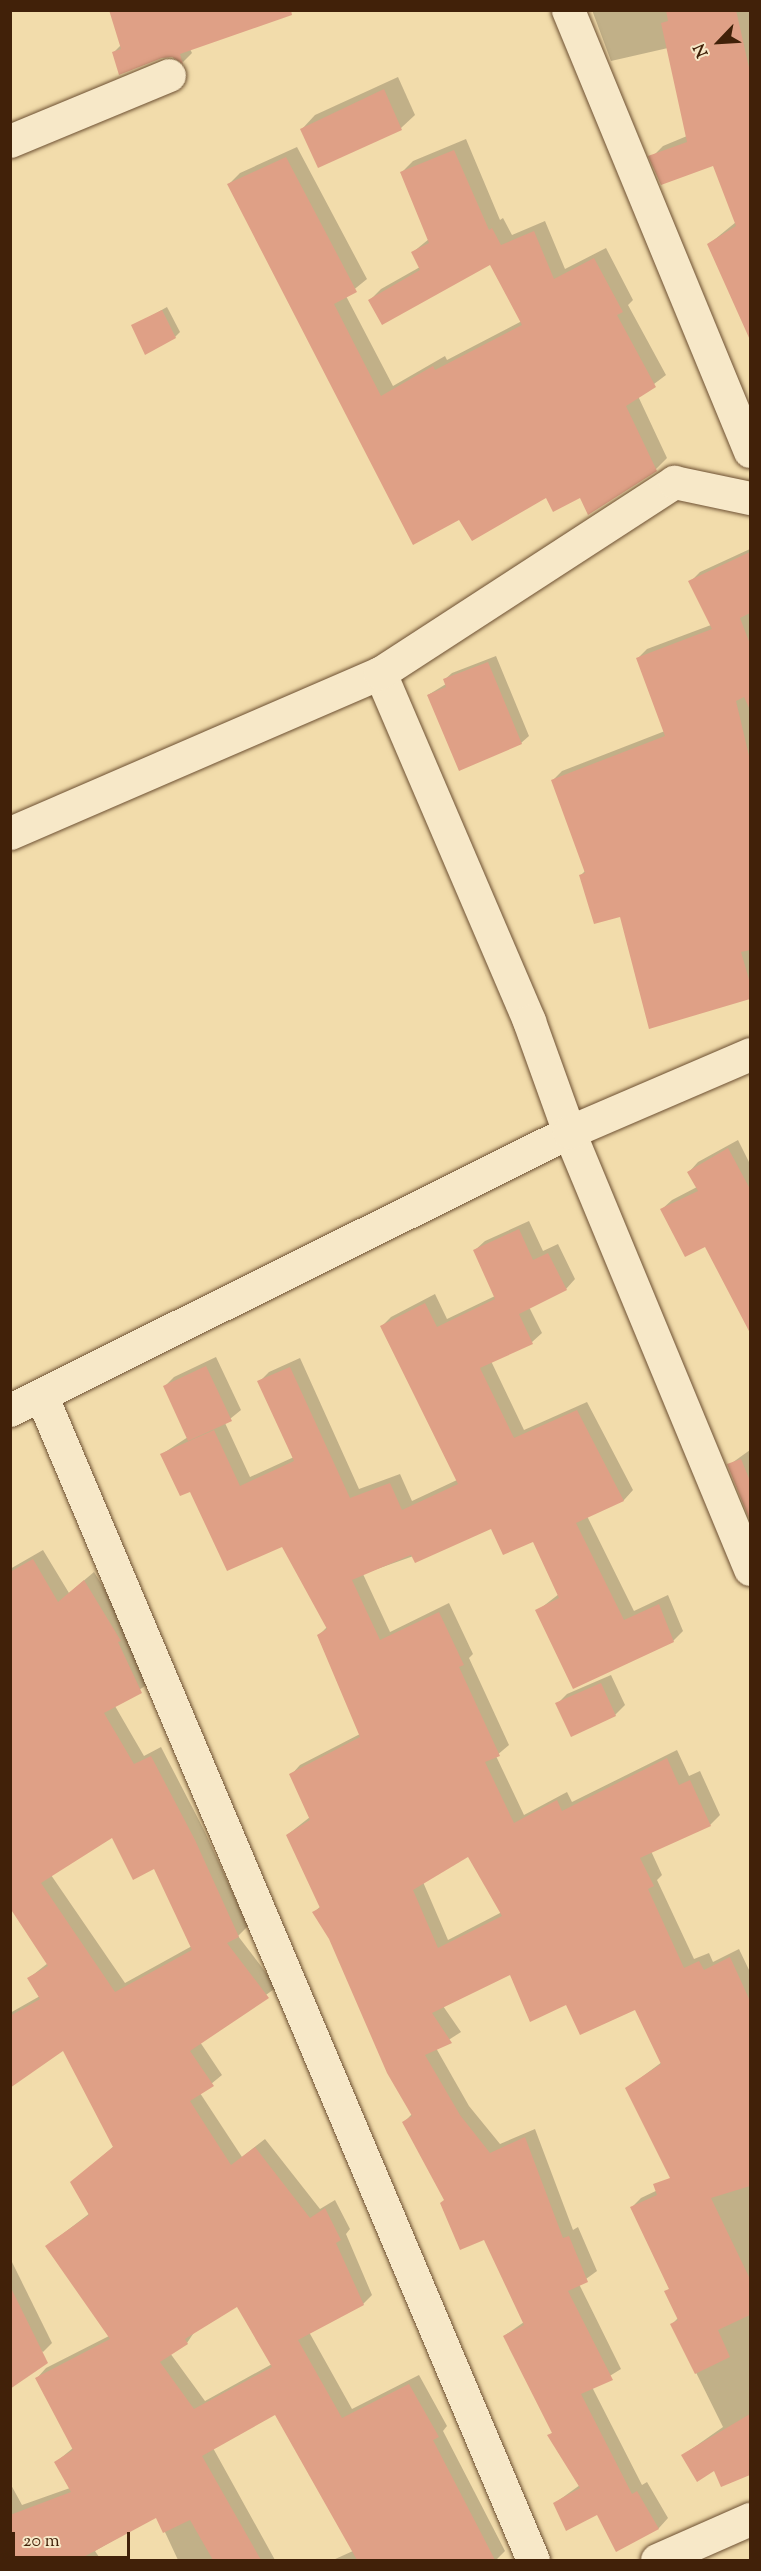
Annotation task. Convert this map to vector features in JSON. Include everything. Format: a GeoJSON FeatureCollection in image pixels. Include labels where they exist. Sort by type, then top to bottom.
{"type":"FeatureCollection","features":[{"type":"Feature","properties":{"kind":"street"},"geometry":{"type":"LineString","coordinates":[[568,10],[750,451]]}},
{"type":"Feature","properties":{"kind":"street"},"geometry":{"type":"LineString","coordinates":[[10,141],[169,75]]}},
{"type":"Feature","properties":{"kind":"street"},"geometry":{"type":"LineString","coordinates":[[10,832],[380,673],[674,482],[750,498]]}},
{"type":"Feature","properties":{"kind":"street"},"geometry":{"type":"LineString","coordinates":[[380,673],[529,1022],[569,1132],[750,1569]]}},
{"type":"Feature","properties":{"kind":"street"},"geometry":{"type":"LineString","coordinates":[[10,1410],[569,1132],[750,1054]]}},
{"type":"Feature","properties":{"kind":"street"},"geometry":{"type":"LineString","coordinates":[[42,1396],[533,2560]]}},
{"type":"Feature","properties":{"kind":"street"},"geometry":{"type":"LineString","coordinates":[[657,2560],[750,2518]]}},
{"type":"Feature","properties":{"kind":"building"},"geometry":{"type":"Polygon","coordinates":[[[109,10],[291,10],[292,15],[180,54],[183,64],[172,57],[162,58],[119,75],[112,52],[121,49],[109,10]]]}},
{"type":"Feature","properties":{"kind":"building"},"geometry":{"type":"Polygon","coordinates":[[[666,10],[736,10],[750,72],[750,340],[707,244],[736,226],[713,166],[661,185],[648,156],[687,142],[661,23],[668,21],[666,10]]]}},
{"type":"Feature","properties":{"kind":"building"},"geometry":{"type":"Polygon","coordinates":[[[384,89],[402,130],[318,168],[300,129],[384,89]]]}},
{"type":"Feature","properties":{"kind":"building"},"geometry":{"type":"Polygon","coordinates":[[[454,150],[489,230],[492,228],[501,245],[534,231],[554,279],[594,258],[623,312],[617,315],[656,387],[626,406],[657,471],[588,515],[580,498],[553,512],[546,498],[472,541],[459,520],[413,545],[227,184],[286,157],[357,292],[334,304],[381,396],[433,366],[435,370],[522,325],[490,265],[382,325],[368,300],[420,270],[411,252],[429,243],[400,172],[454,150]]]}},
{"type":"Feature","properties":{"kind":"building"},"geometry":{"type":"Polygon","coordinates":[[[162,310],[176,338],[145,355],[131,325],[162,310]]]}},
{"type":"Feature","properties":{"kind":"building"},"geometry":{"type":"Polygon","coordinates":[[[750,552],[750,613],[740,618],[750,644],[750,710],[744,697],[736,701],[750,760],[750,950],[741,952],[750,983],[750,999],[649,1029],[620,917],[594,924],[579,875],[585,873],[551,780],[665,736],[636,658],[712,629],[688,581],[750,552]]]}},
{"type":"Feature","properties":{"kind":"building"},"geometry":{"type":"Polygon","coordinates":[[[488,662],[522,744],[459,771],[427,695],[446,687],[443,679],[488,662]]]}},
{"type":"Feature","properties":{"kind":"building"},"geometry":{"type":"Polygon","coordinates":[[[728,1148],[750,1189],[750,1333],[705,1247],[685,1257],[660,1209],[698,1191],[687,1172],[728,1148]]]}},
{"type":"Feature","properties":{"kind":"building"},"geometry":{"type":"Polygon","coordinates":[[[519,1229],[533,1260],[548,1253],[567,1290],[519,1314],[533,1344],[480,1368],[514,1438],[577,1410],[624,1501],[576,1523],[624,1620],[659,1604],[674,1642],[573,1689],[535,1610],[559,1598],[533,1542],[503,1555],[491,1529],[415,1563],[411,1555],[352,1580],[380,1640],[439,1612],[464,1665],[459,1667],[500,1756],[485,1762],[514,1823],[557,1800],[562,1811],[667,1758],[679,1785],[690,1780],[711,1826],[640,1858],[654,1886],[648,1889],[684,1968],[699,1961],[704,1970],[730,1957],[750,2001],[750,2186],[711,2198],[750,2279],[750,2315],[718,2330],[730,2357],[695,2374],[670,2324],[678,2320],[664,2291],[669,2289],[630,2207],[657,2195],[653,2184],[670,2178],[625,2088],[661,2064],[635,2010],[580,2035],[566,2005],[530,2022],[510,1975],[432,2013],[452,2043],[425,2055],[460,2115],[490,2153],[525,2137],[563,2238],[569,2236],[588,2282],[568,2291],[613,2380],[581,2394],[632,2494],[637,2491],[659,2529],[616,2552],[597,2515],[566,2531],[553,2503],[580,2488],[547,2435],[552,2433],[503,2336],[524,2325],[484,2240],[460,2250],[440,2203],[444,2200],[402,2122],[412,2116],[387,2073],[329,1939],[312,1912],[320,1908],[286,1835],[310,1820],[289,1774],[360,1737],[317,1635],[327,1629],[282,1547],[227,1571],[190,1492],[180,1496],[160,1454],[214,1430],[240,1486],[294,1461],[257,1381],[290,1367],[350,1498],[390,1483],[402,1510],[458,1484],[380,1326],[425,1303],[437,1327],[495,1299],[473,1250],[519,1229]],[[468,1857],[413,1890],[438,1948],[502,1916],[468,1857]]]}},
{"type":"Feature","properties":{"kind":"building"},"geometry":{"type":"Polygon","coordinates":[[[206,1366],[232,1421],[188,1441],[163,1386],[206,1366]]]}},
{"type":"Feature","properties":{"kind":"building"},"geometry":{"type":"Polygon","coordinates":[[[741,1459],[750,1481],[750,1521],[727,1464],[741,1459]]]}},
{"type":"Feature","properties":{"kind":"building"},"geometry":{"type":"Polygon","coordinates":[[[33,1559],[58,1602],[84,1580],[121,1641],[118,1642],[142,1693],[104,1713],[134,1764],[151,1756],[195,1840],[239,1937],[227,1943],[269,1998],[190,2051],[214,2086],[190,2101],[231,2165],[255,2147],[310,2218],[325,2208],[341,2240],[336,2243],[364,2305],[298,2340],[342,2418],[409,2384],[439,2437],[433,2440],[495,2560],[357,2560],[275,2415],[202,2456],[261,2560],[213,2560],[190,2520],[163,2533],[156,2518],[78,2560],[10,2560],[10,2515],[71,2492],[54,2462],[73,2450],[35,2378],[110,2339],[45,2246],[89,2215],[70,2182],[113,2147],[63,2051],[10,2088],[10,2016],[40,1999],[27,1978],[48,1966],[10,1908],[10,1572],[33,1559]],[[112,1838],[41,1883],[115,1992],[192,1950],[154,1869],[133,1880],[112,1838]],[[237,2307],[185,2339],[188,2344],[160,2362],[194,2409],[272,2367],[237,2307]]]}},
{"type":"Feature","properties":{"kind":"building"},"geometry":{"type":"Polygon","coordinates":[[[601,1683],[616,1716],[571,1737],[555,1703],[601,1683]]]}},
{"type":"Feature","properties":{"kind":"building"},"geometry":{"type":"Polygon","coordinates":[[[10,2286],[48,2363],[10,2389],[10,2286]]]}},
{"type":"Feature","properties":{"kind":"building"},"geometry":{"type":"Polygon","coordinates":[[[750,2414],[750,2475],[721,2487],[714,2471],[697,2482],[681,2455],[750,2414]]]}}]}
